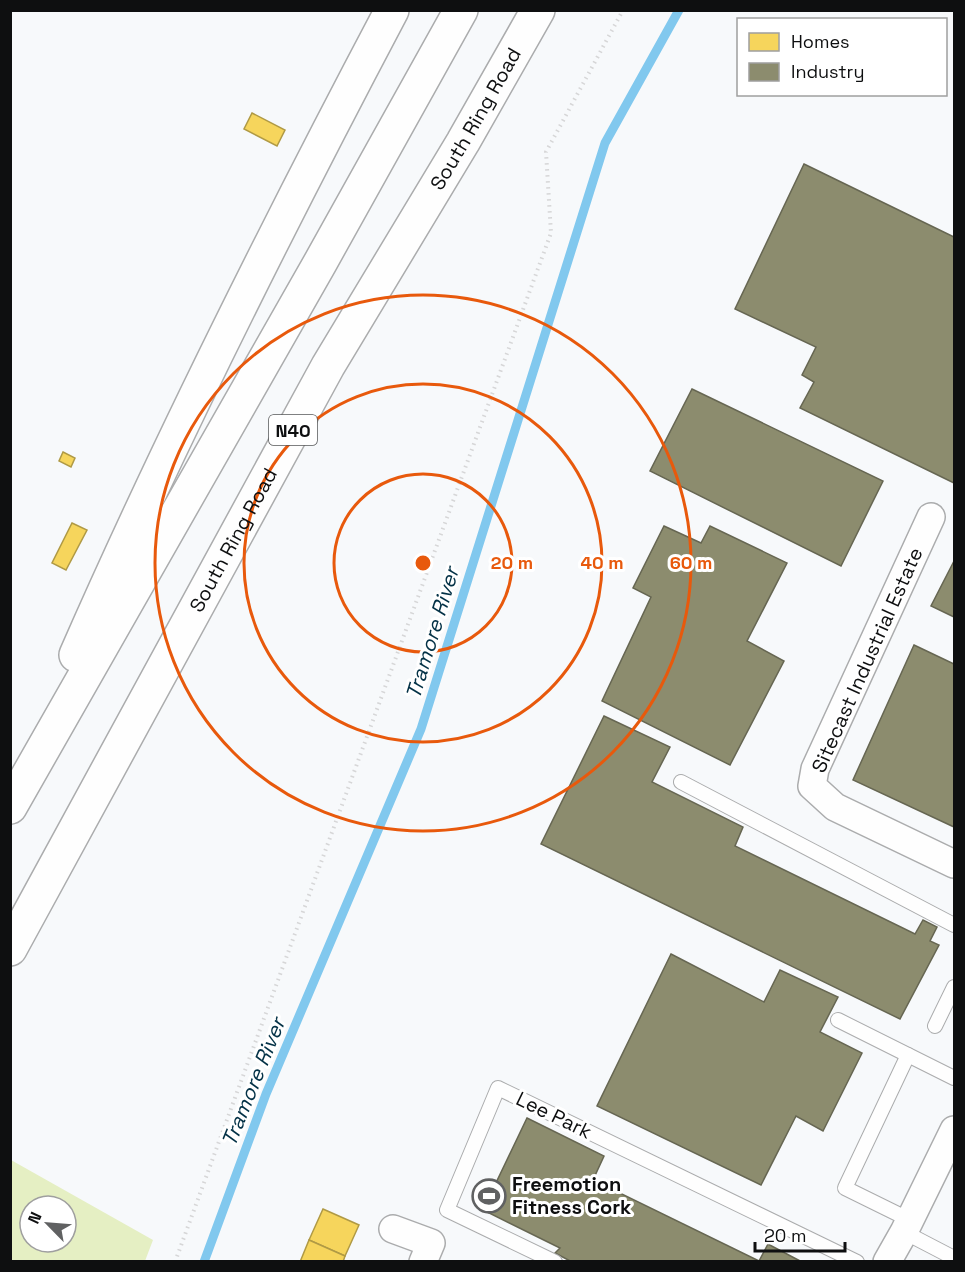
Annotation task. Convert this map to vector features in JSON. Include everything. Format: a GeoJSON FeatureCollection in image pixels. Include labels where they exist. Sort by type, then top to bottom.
{"type":"FeatureCollection","features":[{"type":"Feature","properties":{"kind":"highway"},"geometry":{"type":"LineString","coordinates":[[10,802],[120,555],[168,455],[392,10]]}},
{"type":"Feature","properties":{"kind":"highway"},"geometry":{"type":"LineString","coordinates":[[10,807],[326,253],[461,10]]}},
{"type":"Feature","properties":{"kind":"highway","name":"South Ring Road"},"geometry":{"type":"LineString","coordinates":[[10,949],[328,366],[463,142],[538,10]]}},
{"type":"Feature","properties":{"kind":"street","name":"Sitecast Industrial Estate"},"geometry":{"type":"LineString","coordinates":[[931,517],[815,769],[812,786],[835,807],[954,864]]}},
{"type":"Feature","properties":{"kind":"street"},"geometry":{"type":"LineString","coordinates":[[887,1262],[954,1130]]}},
{"type":"Feature","properties":{"kind":"street"},"geometry":{"type":"LineString","coordinates":[[393,1229],[431,1243],[423,1262]]}},
{"type":"Feature","properties":{"kind":"lane"},"geometry":{"type":"LineString","coordinates":[[681,782],[954,925]]}},
{"type":"Feature","properties":{"kind":"lane"},"geometry":{"type":"LineString","coordinates":[[935,1026],[954,987]]}},
{"type":"Feature","properties":{"kind":"lane"},"geometry":{"type":"LineString","coordinates":[[838,1020],[954,1078]]}},
{"type":"Feature","properties":{"kind":"lane"},"geometry":{"type":"LineString","coordinates":[[908,1055],[845,1188],[954,1258]]}},
{"type":"Feature","properties":{"kind":"lane","name":"Lee Park"},"geometry":{"type":"LineString","coordinates":[[555,1262],[447,1210],[498,1088],[834,1256],[857,1262]]}},
{"type":"Feature","properties":{"kind":"path"},"geometry":{"type":"LineString","coordinates":[[175,1262],[551,233],[546,152],[623,10]]}},
{"type":"Feature","properties":{"kind":"green space"},"geometry":{"type":"Polygon","coordinates":[[[11,1160],[71,1194],[18,1194],[18,1254],[78,1254],[78,1198],[153,1240],[145,1261],[11,1261],[11,1160]]]}},
{"type":"Feature","properties":{"kind":"building: Homes"},"geometry":{"type":"Polygon","coordinates":[[[252,113],[285,130],[277,146],[244,129],[252,113]]]}},
{"type":"Feature","properties":{"kind":"building: Homes"},"geometry":{"type":"Polygon","coordinates":[[[63,452],[75,458],[71,467],[59,461],[63,452]]]}},
{"type":"Feature","properties":{"kind":"building: Homes"},"geometry":{"type":"Polygon","coordinates":[[[72,523],[87,530],[66,570],[52,563],[72,523]]]}},
{"type":"Feature","properties":{"kind":"building: Homes"},"geometry":{"type":"Polygon","coordinates":[[[323,1209],[359,1225],[345,1256],[309,1240],[323,1209]]]}},
{"type":"Feature","properties":{"kind":"building: Homes"},"geometry":{"type":"Polygon","coordinates":[[[309,1240],[345,1256],[343,1262],[300,1262],[309,1240]]]}},
{"type":"Feature","properties":{"kind":"building: Industry"},"geometry":{"type":"Polygon","coordinates":[[[804,164],[954,237],[954,483],[800,408],[814,382],[802,375],[816,347],[735,309],[804,164]]]}},
{"type":"Feature","properties":{"kind":"building: Industry"},"geometry":{"type":"Polygon","coordinates":[[[692,389],[883,481],[841,566],[650,471],[692,389]]]}},
{"type":"Feature","properties":{"kind":"building: Industry"},"geometry":{"type":"Polygon","coordinates":[[[664,526],[701,543],[710,526],[787,563],[747,641],[784,661],[730,765],[602,701],[651,597],[633,588],[664,526]]]}},
{"type":"Feature","properties":{"kind":"building: Industry"},"geometry":{"type":"Polygon","coordinates":[[[954,561],[954,617],[931,606],[954,561]]]}},
{"type":"Feature","properties":{"kind":"building: Industry"},"geometry":{"type":"Polygon","coordinates":[[[914,645],[954,664],[954,827],[853,780],[914,645]]]}},
{"type":"Feature","properties":{"kind":"building: Industry"},"geometry":{"type":"Polygon","coordinates":[[[604,716],[670,747],[652,782],[743,827],[735,846],[915,934],[923,920],[937,927],[930,941],[939,945],[900,1019],[541,844],[604,716]]]}},
{"type":"Feature","properties":{"kind":"building: Industry"},"geometry":{"type":"Polygon","coordinates":[[[671,954],[764,1002],[780,970],[838,997],[820,1032],[862,1053],[823,1131],[796,1116],[761,1185],[597,1106],[671,954]]]}},
{"type":"Feature","properties":{"kind":"building: Industry"},"geometry":{"type":"Polygon","coordinates":[[[527,1118],[604,1156],[593,1180],[759,1261],[768,1244],[802,1262],[572,1262],[555,1253],[560,1248],[483,1210],[527,1118]]]}},
{"type":"Feature","properties":{"kind":"waterway","name":"Tramore River"},"geometry":{"type":"LineString","coordinates":[[204,1262],[266,1094],[421,729],[605,143],[679,10]]}},
{"type":"Feature","properties":{"kind":"place","name":"Freemotion Fitness Cork"},"geometry":{"type":"Point","coordinates":[489,1196]}}]}
